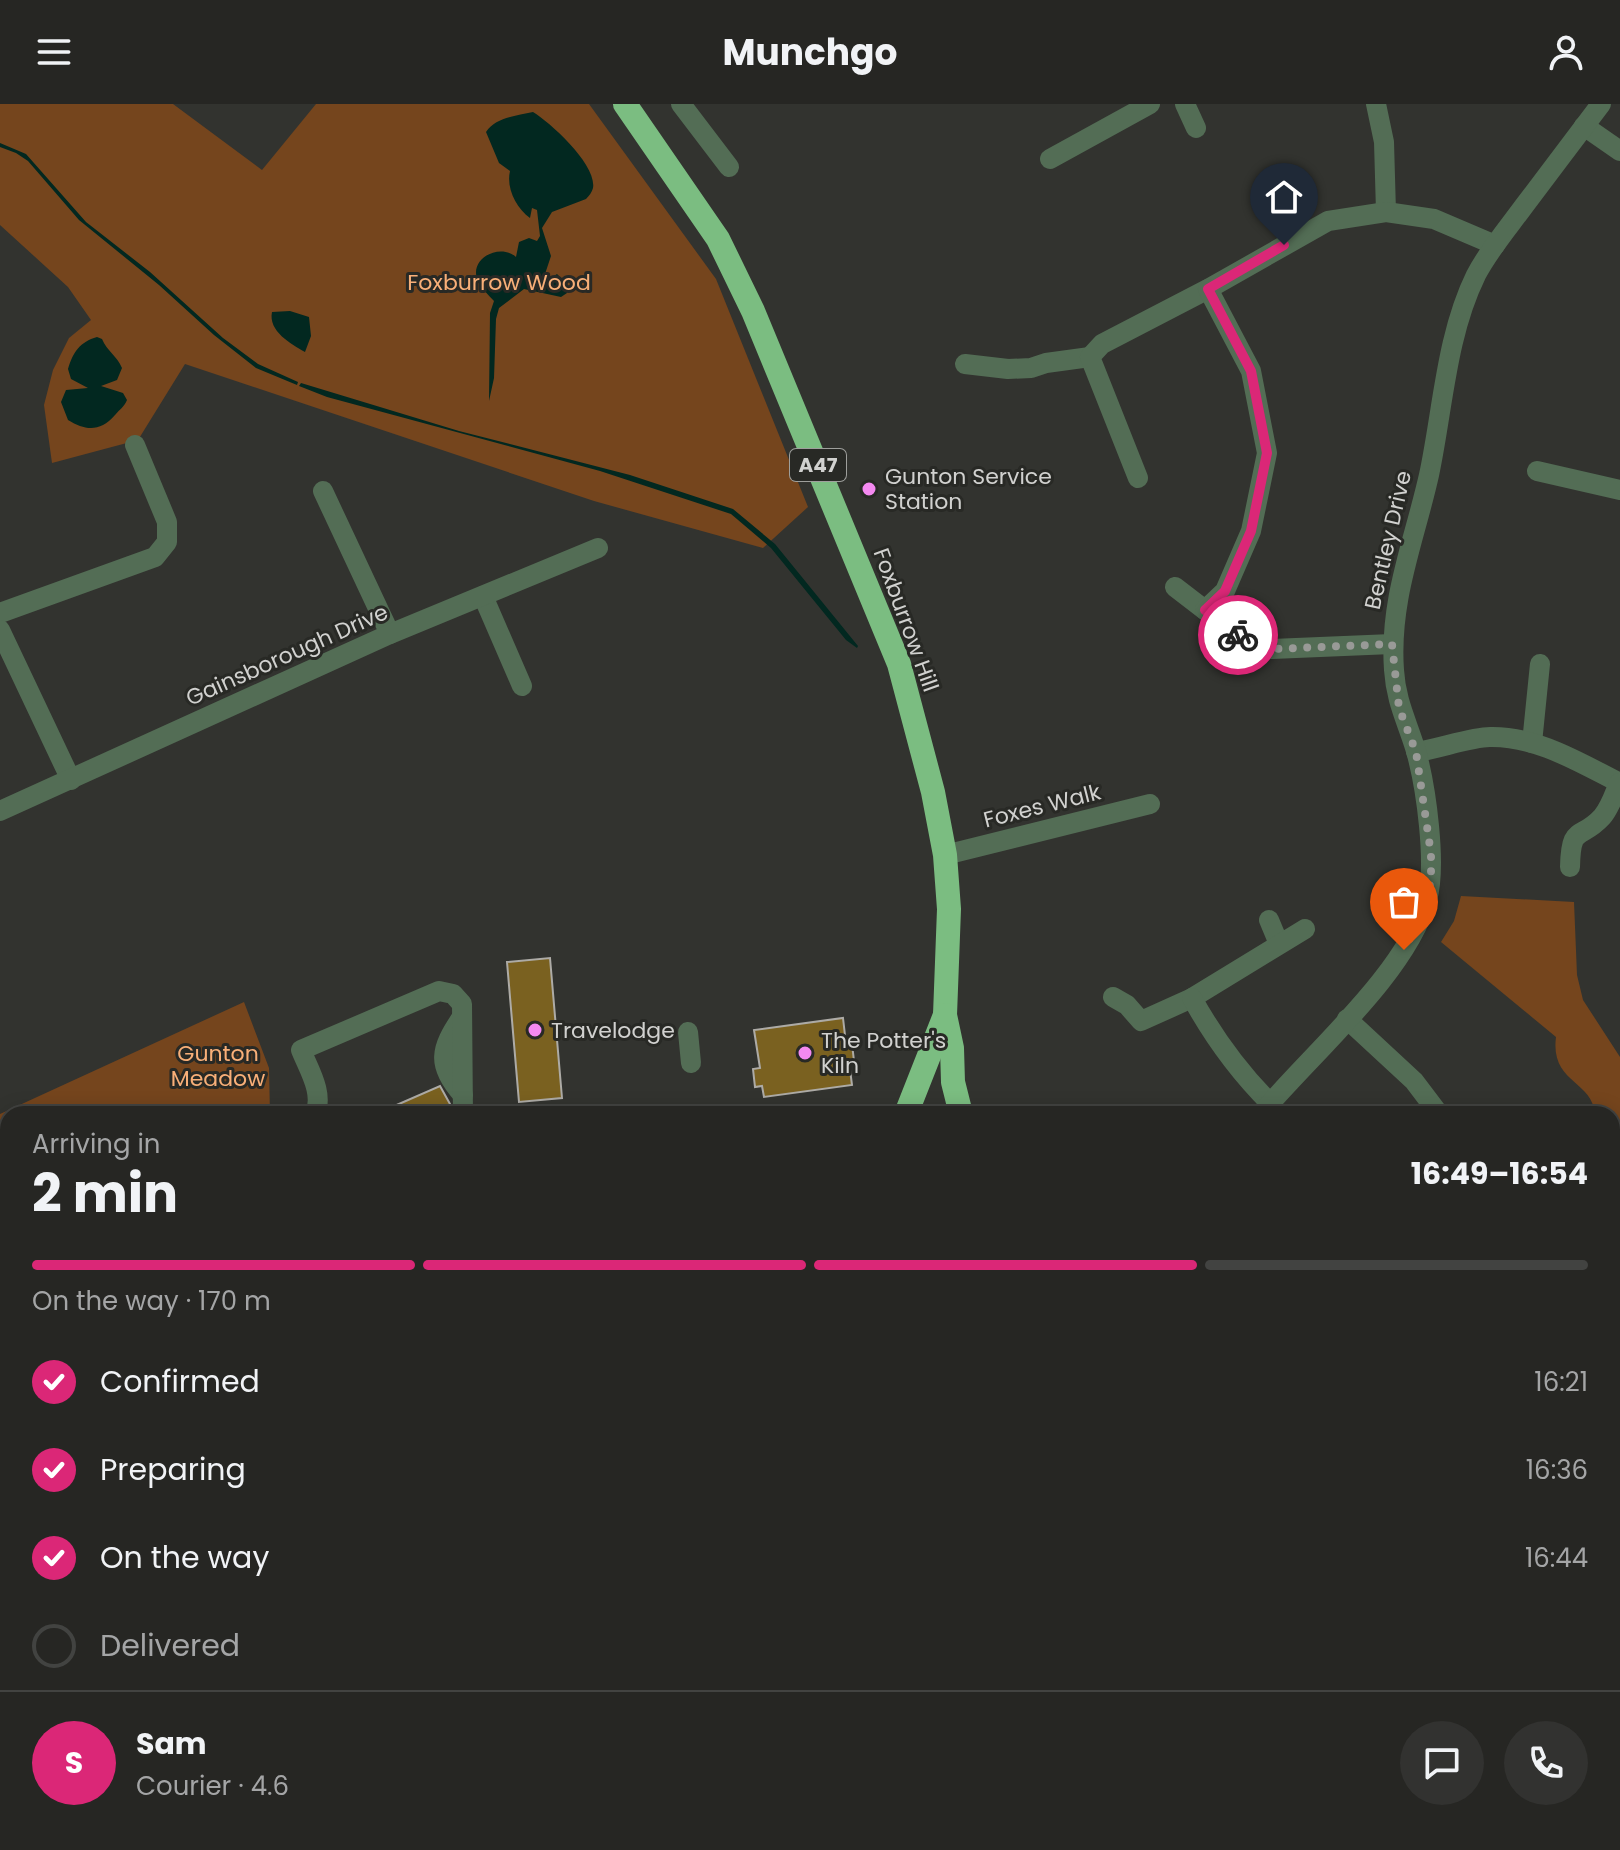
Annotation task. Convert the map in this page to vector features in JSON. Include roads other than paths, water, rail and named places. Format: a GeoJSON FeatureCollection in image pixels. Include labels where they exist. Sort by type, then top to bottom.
{"type":"FeatureCollection","features":[{"type":"Feature","properties":{"kind":"highway","name":"Foxburrow Hill"},"geometry":{"type":"LineString","coordinates":[[625,104],[718,239],[753,311],[899,664],[933,792],[945,855],[949,909],[945,1015],[959,1106]]}},
{"type":"Feature","properties":{"kind":"highway","name":"Foxburrow Hill"},"geometry":{"type":"LineString","coordinates":[[909,1106],[945,1015]]}},
{"type":"Feature","properties":{"kind":"street"},"geometry":{"type":"LineString","coordinates":[[681,104],[729,167]]}},
{"type":"Feature","properties":{"kind":"street"},"geometry":{"type":"LineString","coordinates":[[1050,159],[1150,104]]}},
{"type":"Feature","properties":{"kind":"street"},"geometry":{"type":"LineString","coordinates":[[1185,104],[1196,128]]}},
{"type":"Feature","properties":{"kind":"street"},"geometry":{"type":"LineString","coordinates":[[1376,104],[1384,142],[1386,212]]}},
{"type":"Feature","properties":{"kind":"street","name":"Bentley Drive"},"geometry":{"type":"LineString","coordinates":[[1269,1106],[1404,950],[1427,902],[1431,854],[1416,752],[1399,708],[1392,644],[1398,591],[1421,510],[1460,316],[1478,272],[1601,104]]}},
{"type":"Feature","properties":{"kind":"street"},"geometry":{"type":"LineString","coordinates":[[1584,126],[1620,151]]}},
{"type":"Feature","properties":{"kind":"street"},"geometry":{"type":"LineString","coordinates":[[965,364],[1031,368],[1096,350],[1328,221],[1386,212],[1434,219],[1495,245]]}},
{"type":"Feature","properties":{"kind":"street"},"geometry":{"type":"LineString","coordinates":[[1205,610],[1225,591],[1251,531],[1267,453],[1251,371],[1208,289]]}},
{"type":"Feature","properties":{"kind":"street"},"geometry":{"type":"LineString","coordinates":[[1096,350],[1138,478]]}},
{"type":"Feature","properties":{"kind":"street"},"geometry":{"type":"LineString","coordinates":[[0,613],[155,557],[167,542],[167,522],[135,445]]}},
{"type":"Feature","properties":{"kind":"street"},"geometry":{"type":"LineString","coordinates":[[1537,471],[1620,490]]}},
{"type":"Feature","properties":{"kind":"street"},"geometry":{"type":"LineString","coordinates":[[323,491],[390,634]]}},
{"type":"Feature","properties":{"kind":"street","name":"Gainsborough Drive"},"geometry":{"type":"LineString","coordinates":[[0,811],[390,634],[598,548]]}},
{"type":"Feature","properties":{"kind":"street"},"geometry":{"type":"LineString","coordinates":[[1175,587],[1240,637],[1272,649],[1392,644]]}},
{"type":"Feature","properties":{"kind":"street"},"geometry":{"type":"LineString","coordinates":[[483,596],[522,686]]}},
{"type":"Feature","properties":{"kind":"street"},"geometry":{"type":"LineString","coordinates":[[0,630],[71,780]]}},
{"type":"Feature","properties":{"kind":"street"},"geometry":{"type":"LineString","coordinates":[[1532,743],[1540,664]]}},
{"type":"Feature","properties":{"kind":"street"},"geometry":{"type":"LineString","coordinates":[[1416,752],[1489,737],[1532,743],[1564,754],[1620,783],[1601,818],[1576,836],[1570,852],[1570,867]]}},
{"type":"Feature","properties":{"kind":"street","name":"Foxes Walk"},"geometry":{"type":"LineString","coordinates":[[945,855],[1150,804]]}},
{"type":"Feature","properties":{"kind":"street"},"geometry":{"type":"LineString","coordinates":[[1269,920],[1279,944]]}},
{"type":"Feature","properties":{"kind":"street"},"geometry":{"type":"LineString","coordinates":[[1113,997],[1127,1005],[1141,1021],[1192,998],[1305,929]]}},
{"type":"Feature","properties":{"kind":"street"},"geometry":{"type":"LineString","coordinates":[[317,1106],[318,1091],[301,1050],[439,991],[453,994],[462,1004],[462,1017],[445,1042],[447,1076],[463,1104]]}},
{"type":"Feature","properties":{"kind":"street"},"geometry":{"type":"LineString","coordinates":[[1192,998],[1212,1035],[1264,1106]]}},
{"type":"Feature","properties":{"kind":"street"},"geometry":{"type":"LineString","coordinates":[[1347,1019],[1414,1081],[1435,1106]]}},
{"type":"Feature","properties":{"kind":"street"},"geometry":{"type":"LineString","coordinates":[[688,1032],[691,1063]]}},
{"type":"Feature","properties":{"kind":"place","name":"Gunton Service Station"},"geometry":{"type":"Point","coordinates":[869,489]}},
{"type":"Feature","properties":{"kind":"place","name":"Travelodge"},"geometry":{"type":"Point","coordinates":[535,1030]}},
{"type":"Feature","properties":{"kind":"place","name":"The Potter's Kiln"},"geometry":{"type":"Point","coordinates":[805,1053]}},
{"type":"Feature","properties":{"kind":"park label","name":"Foxburrow Wood"},"geometry":{"type":"Point","coordinates":[499,282]}},
{"type":"Feature","properties":{"kind":"park label","name":"Gunton Meadow"},"geometry":{"type":"Point","coordinates":[218,1066]}}]}
